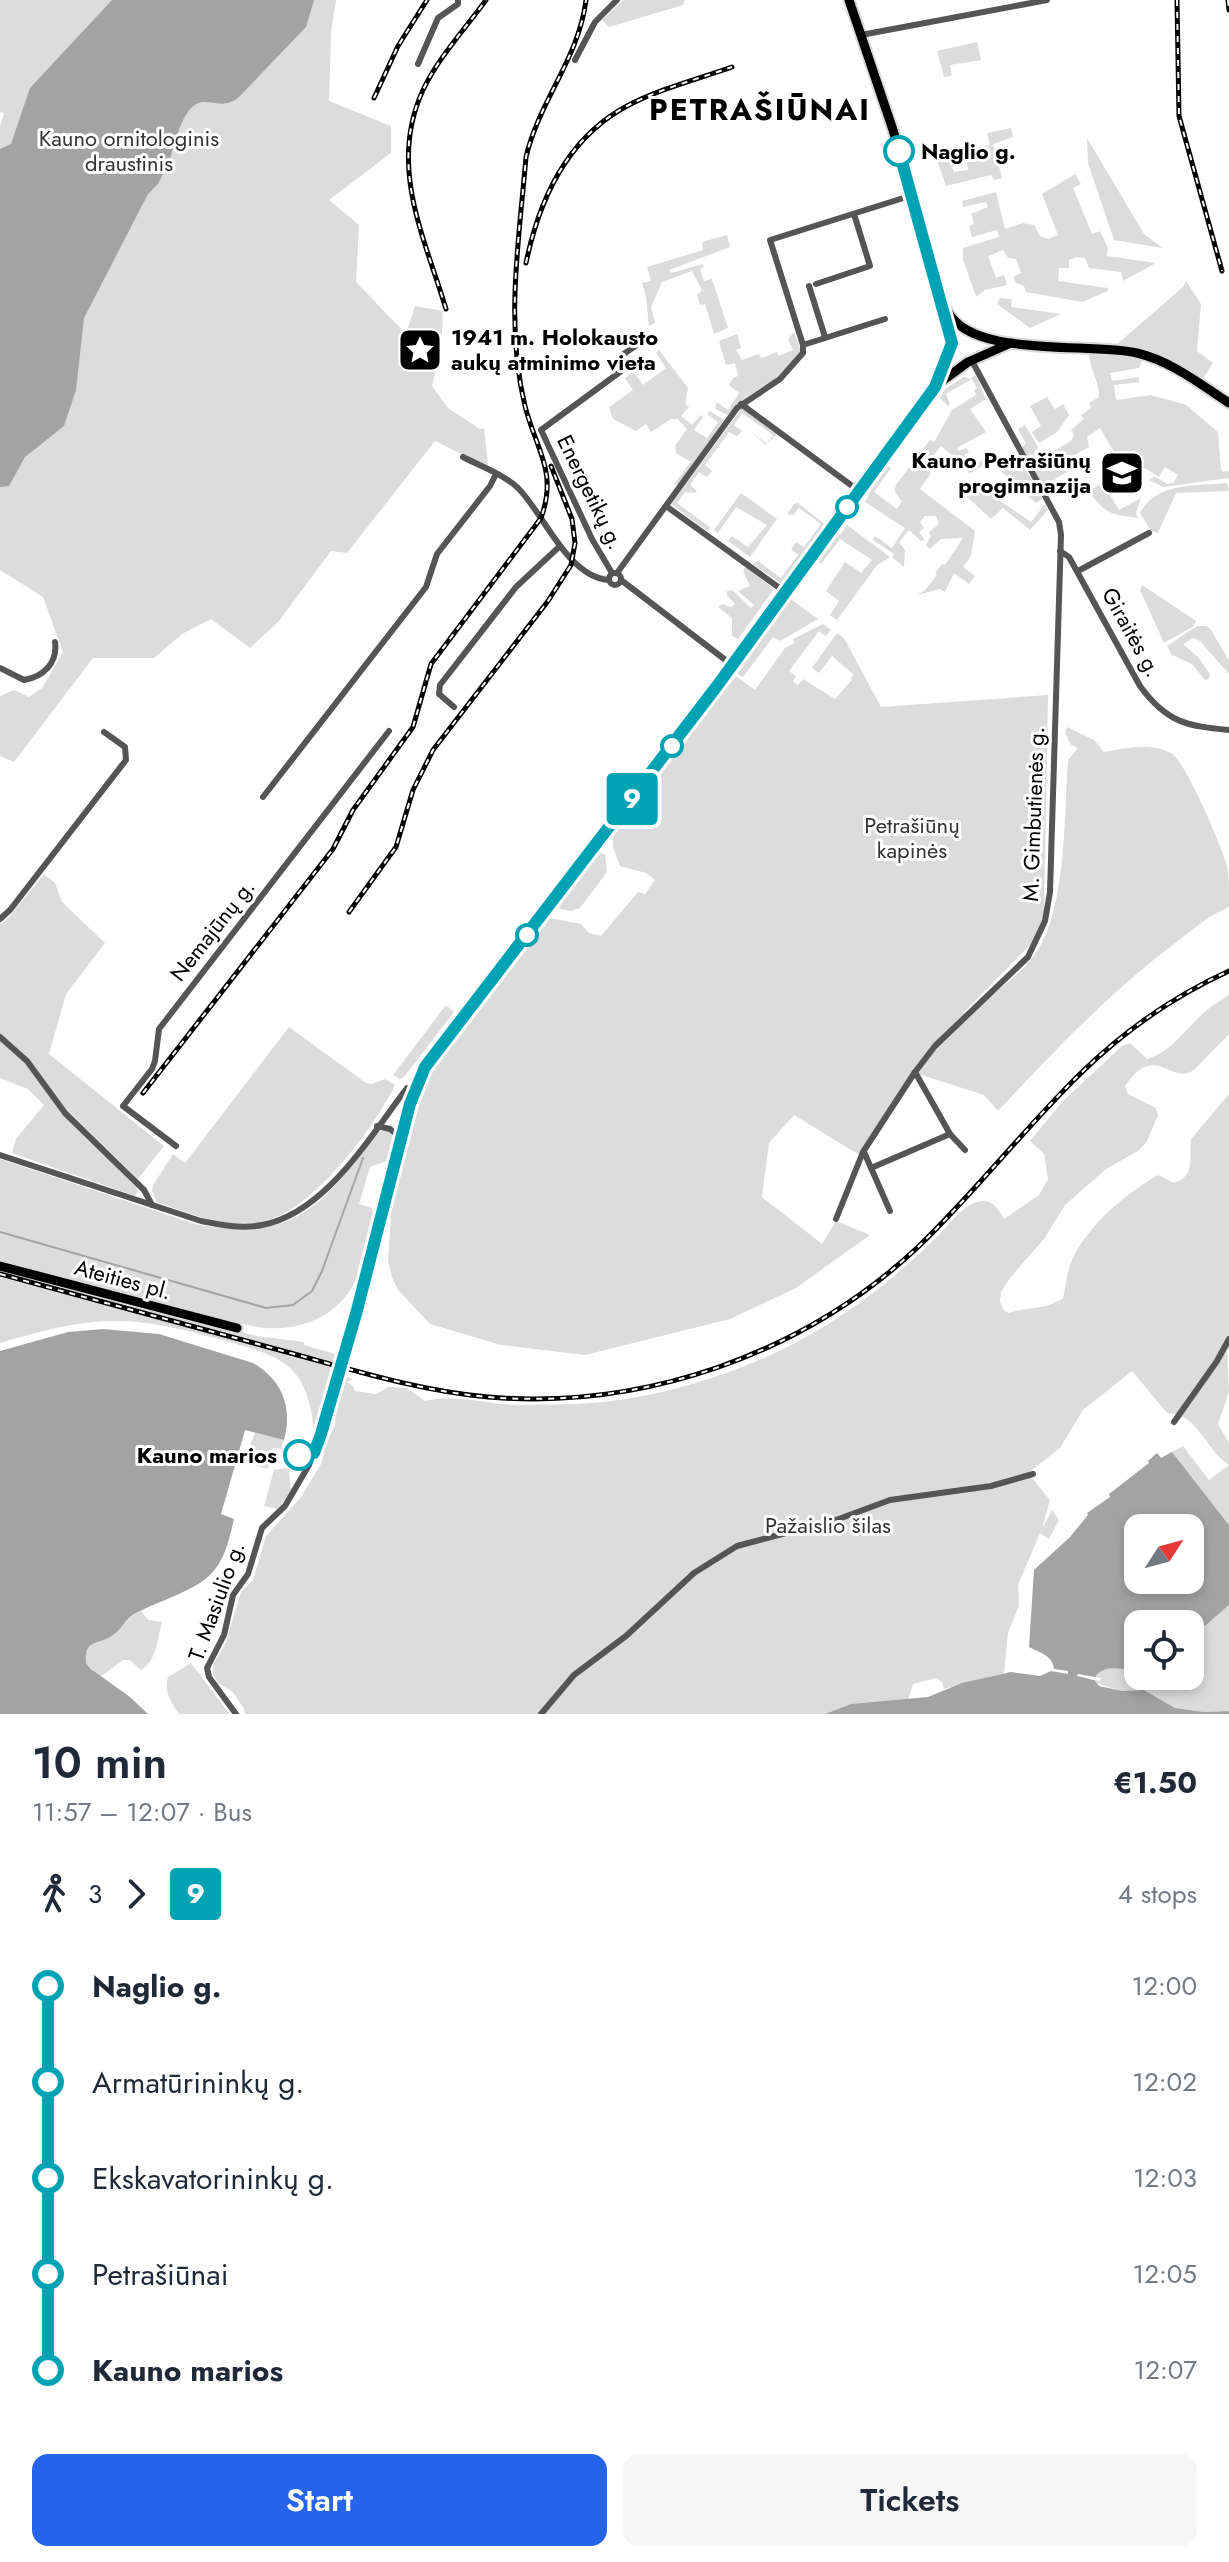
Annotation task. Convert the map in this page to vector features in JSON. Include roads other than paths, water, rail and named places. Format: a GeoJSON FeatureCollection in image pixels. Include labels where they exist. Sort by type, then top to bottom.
{"type":"FeatureCollection","features":[{"type":"Feature","properties":{"kind":"main road"},"geometry":{"type":"LineString","coordinates":[[849,0],[913,195],[952,345],[958,359],[972,361],[981,347],[972,334],[953,320],[942,300]]}},
{"type":"Feature","properties":{"kind":"main road"},"geometry":{"type":"LineString","coordinates":[[952,345],[959,335],[972,334],[1011,343],[1138,353],[1167,364],[1229,403]]}},
{"type":"Feature","properties":{"kind":"main road","name":"T. Masiulio g."},"geometry":{"type":"LineString","coordinates":[[935,387],[972,361],[1011,343]]}},
{"type":"Feature","properties":{"kind":"main road","name":"T. Masiulio g."},"geometry":{"type":"LineString","coordinates":[[347,1341],[401,1138],[410,1090],[732,665],[935,387],[952,345]]}},
{"type":"Feature","properties":{"kind":"main road","name":"Ateities pl."},"geometry":{"type":"LineString","coordinates":[[0,1266],[237,1328]]}},
{"type":"Feature","properties":{"kind":"street"},"geometry":{"type":"LineString","coordinates":[[418,64],[438,18],[450,12],[458,0]]}},
{"type":"Feature","properties":{"kind":"street"},"geometry":{"type":"LineString","coordinates":[[575,60],[595,22],[617,0]]}},
{"type":"Feature","properties":{"kind":"street"},"geometry":{"type":"LineString","coordinates":[[861,35],[1047,0]]}},
{"type":"Feature","properties":{"kind":"street"},"geometry":{"type":"LineString","coordinates":[[732,665],[614,577],[741,404],[780,379],[803,353],[770,240],[913,195]]}},
{"type":"Feature","properties":{"kind":"street"},"geometry":{"type":"LineString","coordinates":[[825,337],[812,285],[870,266],[854,214]]}},
{"type":"Feature","properties":{"kind":"street"},"geometry":{"type":"LineString","coordinates":[[803,345],[885,319]]}},
{"type":"Feature","properties":{"kind":"street","name":"Energetikų g."},"geometry":{"type":"LineString","coordinates":[[614,577],[592,539],[541,430],[624,369],[621,356],[648,337]]}},
{"type":"Feature","properties":{"kind":"street","name":"M. Gimbutienės g."},"geometry":{"type":"LineString","coordinates":[[836,1219],[863,1152],[915,1072],[935,1046],[1026,960],[1045,921],[1052,863],[1059,522],[972,361]]}},
{"type":"Feature","properties":{"kind":"street"},"geometry":{"type":"LineString","coordinates":[[741,404],[859,491]]}},
{"type":"Feature","properties":{"kind":"street","name":"Energetikų g."},"geometry":{"type":"LineString","coordinates":[[463,457],[518,488],[560,546],[591,575],[614,577]]}},
{"type":"Feature","properties":{"kind":"street"},"geometry":{"type":"LineString","coordinates":[[263,797],[426,587],[437,554],[496,474]]}},
{"type":"Feature","properties":{"kind":"street"},"geometry":{"type":"LineString","coordinates":[[666,506],[785,592]]}},
{"type":"Feature","properties":{"kind":"street"},"geometry":{"type":"LineString","coordinates":[[1078,571],[1149,533]]}},
{"type":"Feature","properties":{"kind":"street"},"geometry":{"type":"LineString","coordinates":[[454,707],[439,694],[440,685],[516,587],[560,546]]}},
{"type":"Feature","properties":{"kind":"street","name":"Giraitės g."},"geometry":{"type":"LineString","coordinates":[[1060,551],[1067,554],[1078,571],[1140,686],[1153,702],[1183,724],[1229,730]]}},
{"type":"Feature","properties":{"kind":"street"},"geometry":{"type":"LineString","coordinates":[[0,668],[24,680],[42,675],[52,661],[55,642]]}},
{"type":"Feature","properties":{"kind":"street","name":"Nemajūnų g."},"geometry":{"type":"LineString","coordinates":[[176,1146],[123,1106],[152,1069],[159,1029],[389,731]]}},
{"type":"Feature","properties":{"kind":"street"},"geometry":{"type":"LineString","coordinates":[[0,919],[126,760],[125,747],[104,732]]}},
{"type":"Feature","properties":{"kind":"street"},"geometry":{"type":"LineString","coordinates":[[0,1037],[27,1061],[65,1113],[144,1190],[152,1205]]}},
{"type":"Feature","properties":{"kind":"street"},"geometry":{"type":"LineString","coordinates":[[915,1072],[950,1134],[965,1150]]}},
{"type":"Feature","properties":{"kind":"street","name":"T. Masiulio g."},"geometry":{"type":"LineString","coordinates":[[0,1155],[201,1221],[233,1226],[275,1221],[302,1208],[325,1190],[410,1090]]}},
{"type":"Feature","properties":{"kind":"street"},"geometry":{"type":"LineString","coordinates":[[377,1126],[390,1129],[401,1138]]}},
{"type":"Feature","properties":{"kind":"street"},"geometry":{"type":"LineString","coordinates":[[871,1168],[950,1134]]}},
{"type":"Feature","properties":{"kind":"street"},"geometry":{"type":"LineString","coordinates":[[863,1152],[890,1211]]}},
{"type":"Feature","properties":{"kind":"street"},"geometry":{"type":"LineString","coordinates":[[1174,1422],[1229,1339]]}},
{"type":"Feature","properties":{"kind":"street","name":"T. Masiulio g."},"geometry":{"type":"LineString","coordinates":[[236,1714],[213,1683],[207,1668],[224,1635],[233,1595],[248,1574],[262,1528],[285,1506],[309,1465],[347,1341]]}},
{"type":"Feature","properties":{"kind":"street"},"geometry":{"type":"LineString","coordinates":[[541,1714],[574,1675],[626,1636],[694,1573],[737,1546],[836,1520],[890,1500],[991,1486],[1033,1474]]}},
{"type":"Feature","properties":{"kind":"waterway"},"geometry":{"type":"LineString","coordinates":[[0,1232],[266,1308],[293,1305],[312,1291],[322,1271],[363,1158]]}},
{"type":"Feature","properties":{"kind":"railway"},"geometry":{"type":"LineString","coordinates":[[374,98],[398,46],[427,0]]}},
{"type":"Feature","properties":{"kind":"railway"},"geometry":{"type":"LineString","coordinates":[[446,309],[413,201],[409,146],[413,118],[429,78],[486,0]]}},
{"type":"Feature","properties":{"kind":"railway"},"geometry":{"type":"LineString","coordinates":[[143,1093],[333,849],[353,810],[413,727],[431,664],[541,518],[546,501],[546,474],[525,406],[516,344],[517,251],[526,157],[540,117],[576,41],[586,0]]}},
{"type":"Feature","properties":{"kind":"railway"},"geometry":{"type":"LineString","coordinates":[[1177,0],[1179,116],[1222,271]]}},
{"type":"Feature","properties":{"kind":"railway"},"geometry":{"type":"LineString","coordinates":[[1228,0],[1229,10]]}},
{"type":"Feature","properties":{"kind":"railway"},"geometry":{"type":"LineString","coordinates":[[526,263],[548,194],[572,153],[588,135],[606,119],[639,100],[732,67]]}},
{"type":"Feature","properties":{"kind":"railway"},"geometry":{"type":"LineString","coordinates":[[349,912],[396,847],[413,790],[433,750],[548,601],[571,565],[575,543],[572,519],[551,466]]}},
{"type":"Feature","properties":{"kind":"railway"},"geometry":{"type":"LineString","coordinates":[[0,1274],[359,1372],[436,1390],[488,1397],[547,1399],[605,1394],[663,1383],[719,1367],[773,1345],[825,1317],[873,1285],[939,1226],[1097,1058],[1169,1003],[1229,971]]}},
{"type":"Feature","properties":{"kind":"place","name":"Naglio g."},"geometry":{"type":"Point","coordinates":[899,151]}},
{"type":"Feature","properties":{"kind":"place","name":"1941 m. Holokausto aukų atminimo vieta"},"geometry":{"type":"Point","coordinates":[420,350]}},
{"type":"Feature","properties":{"kind":"place","name":"Kauno Petrašiūnų progimnazija"},"geometry":{"type":"Point","coordinates":[1122,473]}},
{"type":"Feature","properties":{"kind":"place","name":"Kauno marios"},"geometry":{"type":"Point","coordinates":[299,1455]}},
{"type":"Feature","properties":{"kind":"district","name":"PETRAŠIŪNAI"},"geometry":{"type":"Point","coordinates":[760,109]}},
{"type":"Feature","properties":{"kind":"park label","name":"Kauno ornitologinis draustinis"},"geometry":{"type":"Point","coordinates":[129,150]}},
{"type":"Feature","properties":{"kind":"park label","name":"Petrašiūnų kapinės"},"geometry":{"type":"Point","coordinates":[912,838]}},
{"type":"Feature","properties":{"kind":"park label","name":"Pažaislio šilas"},"geometry":{"type":"Point","coordinates":[828,1525]}}]}
